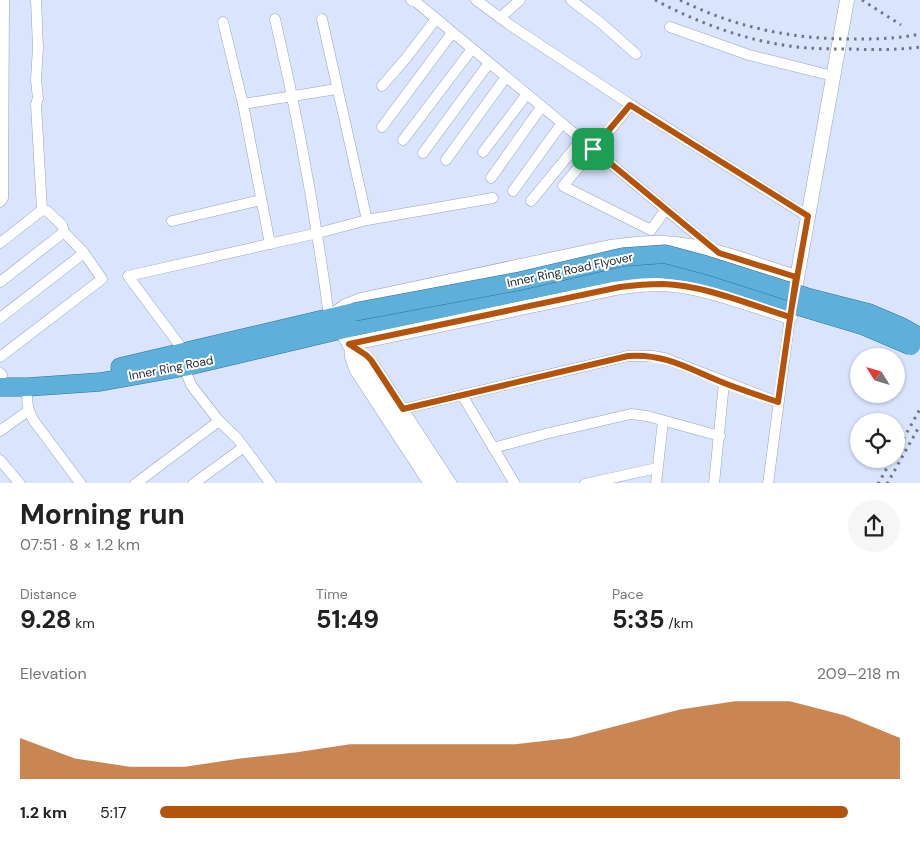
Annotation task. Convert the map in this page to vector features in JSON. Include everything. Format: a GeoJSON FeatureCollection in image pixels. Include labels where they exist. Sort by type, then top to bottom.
{"type":"FeatureCollection","features":[{"type":"Feature","properties":{"kind":"highway","name":"Inner Ring Road Flyover"},"geometry":{"type":"LineString","coordinates":[[346,326],[520,280],[623,257],[665,254],[810,298],[869,313],[920,337]]}},
{"type":"Feature","properties":{"kind":"highway","name":"Inner Ring Road Flyover"},"geometry":{"type":"LineString","coordinates":[[346,326],[611,273],[646,269],[669,270],[708,278],[864,326],[920,351]]}},
{"type":"Feature","properties":{"kind":"highway","name":"Inner Ring Road"},"geometry":{"type":"LineString","coordinates":[[5,379],[100,382],[184,359],[346,326]]}},
{"type":"Feature","properties":{"kind":"highway","name":"Inner Ring Road"},"geometry":{"type":"LineString","coordinates":[[5,379],[8,376],[86,372],[184,359]]}},
{"type":"Feature","properties":{"kind":"street"},"geometry":{"type":"LineString","coordinates":[[0,202],[3,198],[4,0]]}},
{"type":"Feature","properties":{"kind":"street"},"geometry":{"type":"LineString","coordinates":[[36,0],[38,47],[36,80],[38,98],[36,104],[42,210]]}},
{"type":"Feature","properties":{"kind":"street"},"geometry":{"type":"LineString","coordinates":[[411,0],[719,253]]}},
{"type":"Feature","properties":{"kind":"street"},"geometry":{"type":"LineString","coordinates":[[500,18],[520,0]]}},
{"type":"Feature","properties":{"kind":"street"},"geometry":{"type":"LineString","coordinates":[[571,0],[601,22],[636,54]]}},
{"type":"Feature","properties":{"kind":"street"},"geometry":{"type":"LineString","coordinates":[[768,483],[796,277],[847,0]]}},
{"type":"Feature","properties":{"kind":"street"},"geometry":{"type":"LineString","coordinates":[[478,1],[500,18],[630,105],[808,216]]}},
{"type":"Feature","properties":{"kind":"street"},"geometry":{"type":"LineString","coordinates":[[275,18],[293,96],[318,233],[346,326],[440,483]]}},
{"type":"Feature","properties":{"kind":"street"},"geometry":{"type":"LineString","coordinates":[[322,19],[366,220]]}},
{"type":"Feature","properties":{"kind":"street"},"geometry":{"type":"LineString","coordinates":[[382,86],[436,19]]}},
{"type":"Feature","properties":{"kind":"street"},"geometry":{"type":"LineString","coordinates":[[223,22],[243,104],[270,244]]}},
{"type":"Feature","properties":{"kind":"street"},"geometry":{"type":"LineString","coordinates":[[670,27],[749,55],[833,76]]}},
{"type":"Feature","properties":{"kind":"street"},"geometry":{"type":"LineString","coordinates":[[382,127],[452,33]]}},
{"type":"Feature","properties":{"kind":"street"},"geometry":{"type":"LineString","coordinates":[[403,140],[472,49]]}},
{"type":"Feature","properties":{"kind":"street"},"geometry":{"type":"LineString","coordinates":[[423,152],[489,63]]}},
{"type":"Feature","properties":{"kind":"street"},"geometry":{"type":"LineString","coordinates":[[446,160],[506,77]]}},
{"type":"Feature","properties":{"kind":"street"},"geometry":{"type":"LineString","coordinates":[[243,104],[337,89]]}},
{"type":"Feature","properties":{"kind":"street"},"geometry":{"type":"LineString","coordinates":[[483,152],[527,94]]}},
{"type":"Feature","properties":{"kind":"street"},"geometry":{"type":"LineString","coordinates":[[630,105],[563,186],[651,230],[666,209]]}},
{"type":"Feature","properties":{"kind":"street"},"geometry":{"type":"LineString","coordinates":[[491,178],[542,106]]}},
{"type":"Feature","properties":{"kind":"street"},"geometry":{"type":"LineString","coordinates":[[513,191],[562,123]]}},
{"type":"Feature","properties":{"kind":"street"},"geometry":{"type":"LineString","coordinates":[[531,201],[582,139]]}},
{"type":"Feature","properties":{"kind":"street"},"geometry":{"type":"LineString","coordinates":[[270,483],[244,447],[227,427],[219,421],[191,385],[184,359],[128,276],[318,233],[366,220],[493,198]]}},
{"type":"Feature","properties":{"kind":"street"},"geometry":{"type":"LineString","coordinates":[[172,221],[262,200]]}},
{"type":"Feature","properties":{"kind":"street"},"geometry":{"type":"LineString","coordinates":[[42,210],[46,211],[62,225],[64,232],[84,253],[102,279],[5,379],[26,400],[28,411],[34,421],[80,483]]}},
{"type":"Feature","properties":{"kind":"street"},"geometry":{"type":"LineString","coordinates":[[0,243],[42,210]]}},
{"type":"Feature","properties":{"kind":"street"},"geometry":{"type":"LineString","coordinates":[[0,282],[64,232]]}},
{"type":"Feature","properties":{"kind":"street"},"geometry":{"type":"LineString","coordinates":[[428,483],[355,371],[350,357],[346,326],[346,306],[361,300],[610,247],[638,244],[664,243],[719,253],[796,277]]}},
{"type":"Feature","properties":{"kind":"street"},"geometry":{"type":"LineString","coordinates":[[0,318],[84,253]]}},
{"type":"Feature","properties":{"kind":"street"},"geometry":{"type":"LineString","coordinates":[[346,326],[645,284],[688,287],[790,317]]}},
{"type":"Feature","properties":{"kind":"street"},"geometry":{"type":"LineString","coordinates":[[346,326],[371,360],[451,483]]}},
{"type":"Feature","properties":{"kind":"street"},"geometry":{"type":"LineString","coordinates":[[403,409],[628,356],[642,355],[664,358],[724,383],[778,402]]}},
{"type":"Feature","properties":{"kind":"street"},"geometry":{"type":"LineString","coordinates":[[714,483],[724,383]]}},
{"type":"Feature","properties":{"kind":"street"},"geometry":{"type":"LineString","coordinates":[[462,395],[514,483]]}},
{"type":"Feature","properties":{"kind":"street"},"geometry":{"type":"LineString","coordinates":[[0,431],[28,411]]}},
{"type":"Feature","properties":{"kind":"street"},"geometry":{"type":"LineString","coordinates":[[493,448],[549,432],[639,414],[720,436]]}},
{"type":"Feature","properties":{"kind":"street"},"geometry":{"type":"LineString","coordinates":[[135,483],[219,421]]}},
{"type":"Feature","properties":{"kind":"street"},"geometry":{"type":"LineString","coordinates":[[656,483],[663,421]]}},
{"type":"Feature","properties":{"kind":"street"},"geometry":{"type":"LineString","coordinates":[[193,483],[244,447]]}},
{"type":"Feature","properties":{"kind":"street"},"geometry":{"type":"LineString","coordinates":[[0,460],[19,483]]}},
{"type":"Feature","properties":{"kind":"street"},"geometry":{"type":"LineString","coordinates":[[590,483],[657,468]]}},
{"type":"Feature","properties":{"kind":"railway"},"geometry":{"type":"LineString","coordinates":[[655,0],[717,28],[766,42],[818,49],[869,50],[920,47]]}},
{"type":"Feature","properties":{"kind":"railway"},"geometry":{"type":"LineString","coordinates":[[680,0],[742,24],[785,34],[851,39],[894,38],[920,34]]}},
{"type":"Feature","properties":{"kind":"railway"},"geometry":{"type":"LineString","coordinates":[[862,0],[901,25]]}},
{"type":"Feature","properties":{"kind":"railway"},"geometry":{"type":"LineString","coordinates":[[905,436],[920,409]]}},
{"type":"Feature","properties":{"kind":"railway"},"geometry":{"type":"LineString","coordinates":[[888,483],[920,425]]}},
{"type":"Feature","properties":{"kind":"railway"},"geometry":{"type":"LineString","coordinates":[[879,483],[887,468]]}},
{"type":"Feature","properties":{"kind":"route"},"geometry":{"type":"LineString","coordinates":[[593,149],[630,105],[808,216],[796,277],[790,317],[688,287],[645,284],[620,287],[349,344],[371,360],[403,409],[628,356],[642,355],[664,358],[724,383],[778,402],[796,277],[719,253],[593,149]]}}]}
